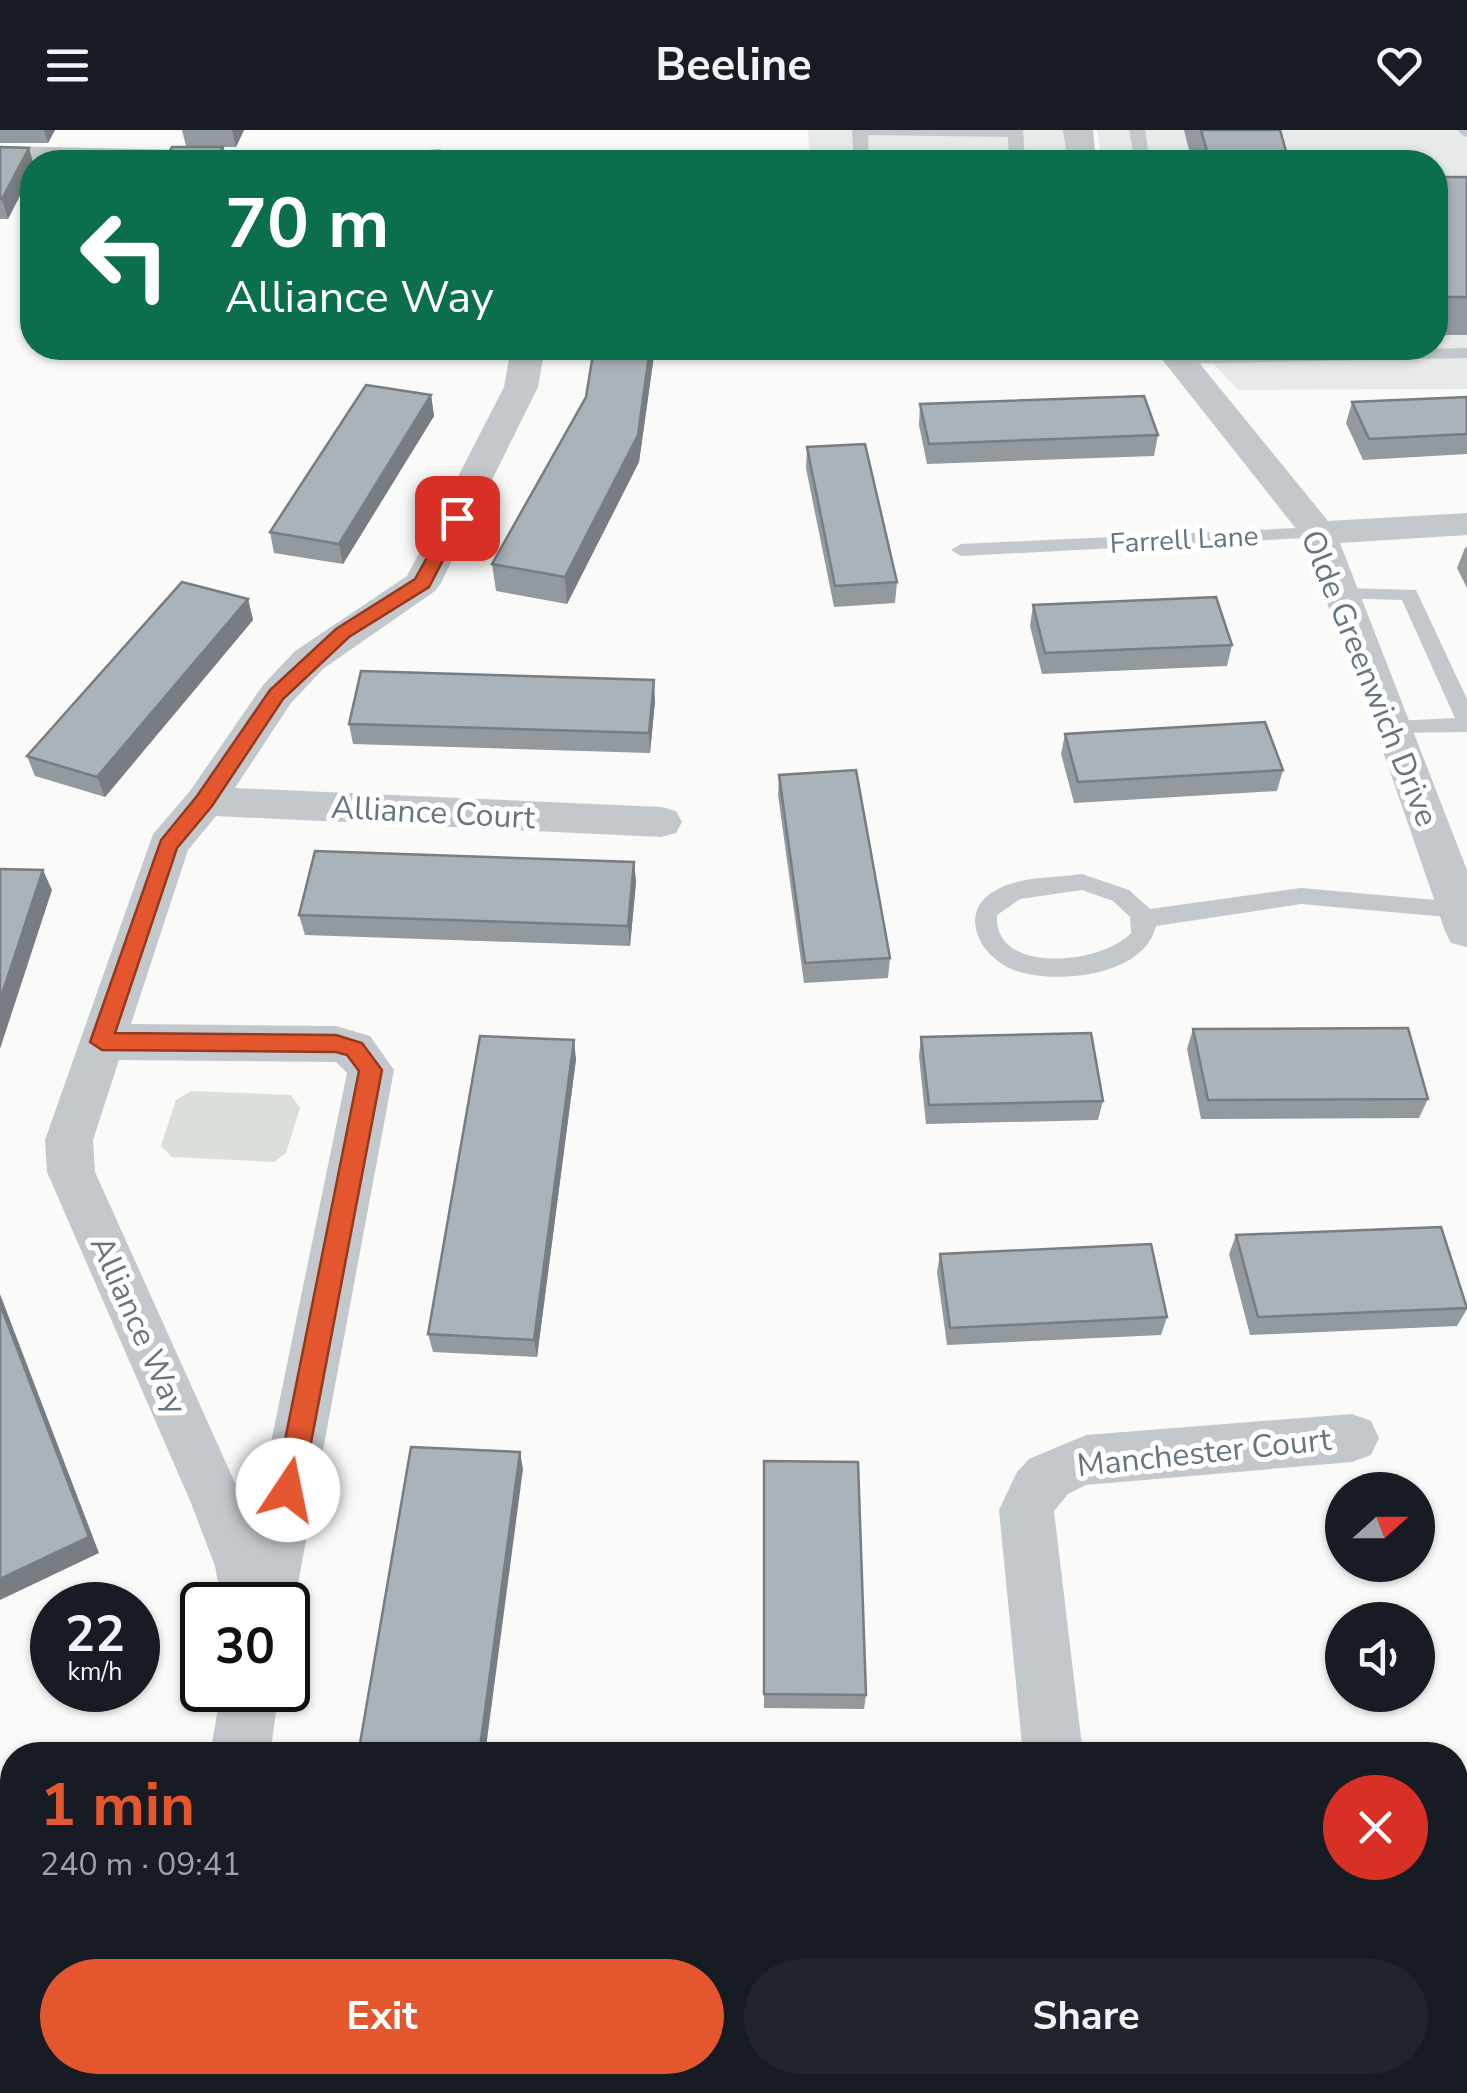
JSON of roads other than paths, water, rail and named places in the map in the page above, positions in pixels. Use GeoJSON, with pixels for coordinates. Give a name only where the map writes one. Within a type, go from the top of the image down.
{"type":"FeatureCollection","features":[{"type":"Feature","properties":{"kind":"street","name":"Alliance Way"},"geometry":{"type":"LineString","coordinates":[[246,1582],[218,1504],[71,1172],[70,1140],[168,845],[204,801],[277,694],[309,660],[342,633],[422,583],[521,387],[526,360]]}},
{"type":"Feature","properties":{"kind":"street","name":"Olde Greenwich Drive"},"geometry":{"type":"LineString","coordinates":[[1180,360],[1318,533],[1396,728],[1463,921]]}},
{"type":"Feature","properties":{"kind":"street","name":"Farrell Lane"},"geometry":{"type":"LineString","coordinates":[[1318,533],[1467,524]]}},
{"type":"Feature","properties":{"kind":"street","name":"Alliance Court"},"geometry":{"type":"LineString","coordinates":[[204,801],[661,822]]}},
{"type":"Feature","properties":{"kind":"street"},"geometry":{"type":"LineString","coordinates":[[102,1042],[336,1044],[354,1049],[371,1070],[271,1582]]}},
{"type":"Feature","properties":{"kind":"street","name":"Manchester Court"},"geometry":{"type":"LineString","coordinates":[[1052,1742],[1026,1510],[1037,1485],[1058,1467],[1086,1460],[1352,1438]]}},
{"type":"Feature","properties":{"kind":"street"},"geometry":{"type":"LineString","coordinates":[[242,1742],[247,1712]]}},
{"type":"Feature","properties":{"kind":"lane"},"geometry":{"type":"LineString","coordinates":[[864,130],[1014,131]]}},
{"type":"Feature","properties":{"kind":"lane","name":"Farrell Lane"},"geometry":{"type":"LineString","coordinates":[[961,550],[1318,533]]}},
{"type":"Feature","properties":{"kind":"lane"},"geometry":{"type":"LineString","coordinates":[[1342,594],[1409,594],[1467,724],[1396,728]]}},
{"type":"Feature","properties":{"kind":"lane"},"geometry":{"type":"LineString","coordinates":[[1082,882],[1121,892],[1143,918],[1142,934],[1134,947],[1119,956],[1045,967],[1005,956],[991,944],[984,929],[986,914],[994,902],[1010,892],[1082,882]]}},
{"type":"Feature","properties":{"kind":"lane"},"geometry":{"type":"LineString","coordinates":[[1143,918],[1301,896],[1463,921]]}}]}
